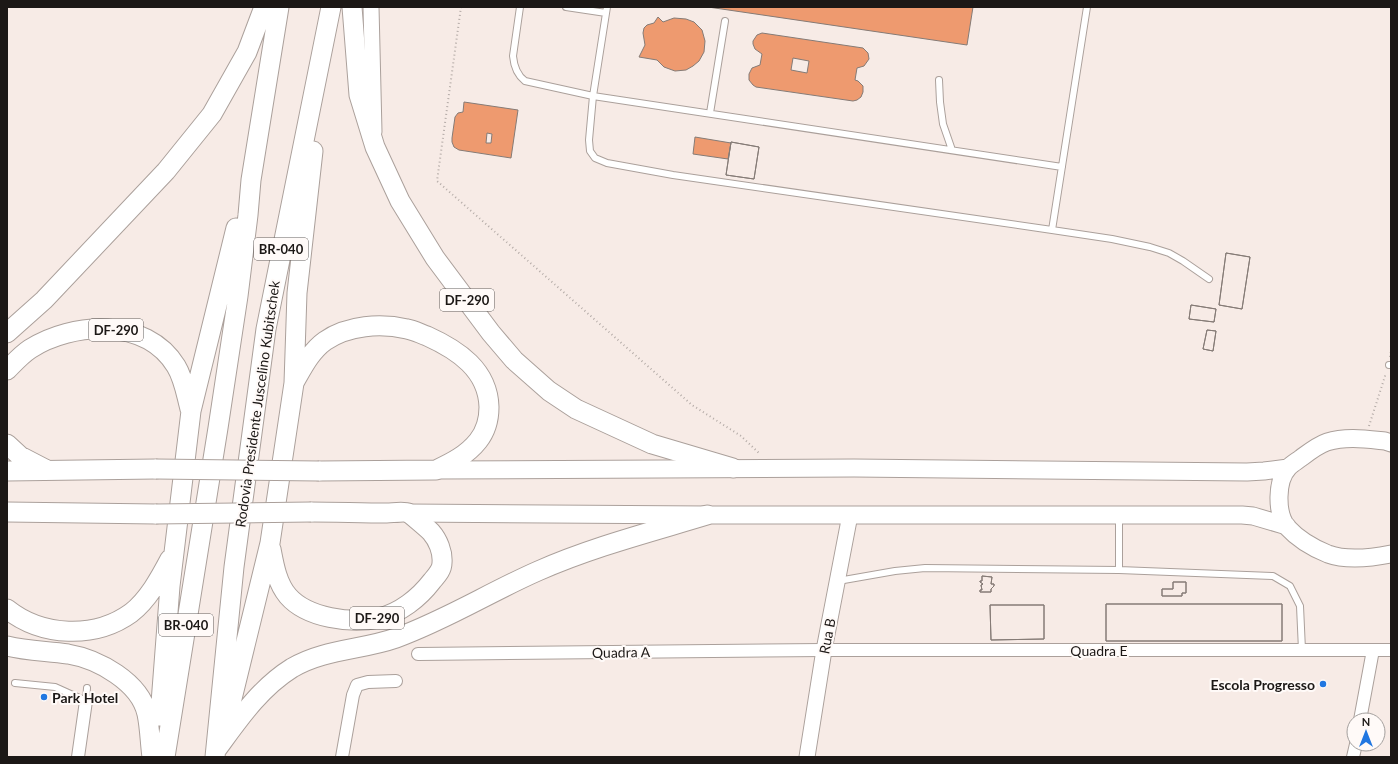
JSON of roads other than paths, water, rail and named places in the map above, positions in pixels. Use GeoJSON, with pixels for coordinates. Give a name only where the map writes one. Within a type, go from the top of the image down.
{"type":"FeatureCollection","features":[{"type":"Feature","properties":{"kind":"highway"},"geometry":{"type":"LineString","coordinates":[[7,333],[44,300],[166,171],[212,114],[247,52],[264,7]]}},
{"type":"Feature","properties":{"kind":"highway","name":"BR-040"},"geometry":{"type":"LineString","coordinates":[[165,757],[218,428],[248,215],[251,180],[279,7]]}},
{"type":"Feature","properties":{"kind":"highway","name":"Rodovia Presidente Juscelino Kubitschek"},"geometry":{"type":"LineString","coordinates":[[216,753],[234,567],[266,329],[331,7]]}},
{"type":"Feature","properties":{"kind":"highway","name":"DF-290"},"geometry":{"type":"LineString","coordinates":[[352,7],[359,95],[375,147],[400,201],[435,258],[491,333],[514,360],[549,391],[576,409],[652,444],[732,468]]}},
{"type":"Feature","properties":{"kind":"highway"},"geometry":{"type":"LineString","coordinates":[[216,753],[230,709],[270,543],[294,383],[297,292],[313,148],[309,116]]}},
{"type":"Feature","properties":{"kind":"highway"},"geometry":{"type":"LineString","coordinates":[[157,757],[170,586],[191,411],[240,212],[251,180]]}},
{"type":"Feature","properties":{"kind":"highway"},"geometry":{"type":"LineString","coordinates":[[294,383],[304,364],[314,350],[326,341],[353,329],[383,326],[410,329],[447,346],[472,365],[479,375],[488,396],[489,412],[486,427],[478,441],[468,452],[436,470]]}},
{"type":"Feature","properties":{"kind":"highway","name":"DF-290"},"geometry":{"type":"LineString","coordinates":[[7,370],[30,349],[68,332],[99,329],[125,332],[138,335],[148,340],[167,354],[182,377],[191,411]]}},
{"type":"Feature","properties":{"kind":"highway","name":"DF-290"},"geometry":{"type":"LineString","coordinates":[[7,444],[20,456],[50,472]]}},
{"type":"Feature","properties":{"kind":"highway","name":"DF-290"},"geometry":{"type":"LineString","coordinates":[[7,471],[50,472],[156,469],[319,471],[436,470]]}},
{"type":"Feature","properties":{"kind":"highway","name":"DF-290"},"geometry":{"type":"LineString","coordinates":[[7,512],[156,514],[311,512],[408,513],[429,529],[434,536],[440,547],[442,563],[440,571],[423,592],[399,610],[379,618],[348,620],[308,611],[288,597],[280,584],[274,566],[270,543]]}},
{"type":"Feature","properties":{"kind":"highway"},"geometry":{"type":"LineString","coordinates":[[7,522],[34,512]]}},
{"type":"Feature","properties":{"kind":"highway","name":"DF-290"},"geometry":{"type":"LineString","coordinates":[[216,753],[246,709],[279,677],[294,667],[328,653],[374,645],[397,637],[460,610],[539,570],[601,547],[707,515]]}},
{"type":"Feature","properties":{"kind":"highway"},"geometry":{"type":"LineString","coordinates":[[7,610],[35,625],[49,629],[80,631],[97,629],[131,613],[142,602],[161,575],[174,550]]}},
{"type":"Feature","properties":{"kind":"highway"},"geometry":{"type":"LineString","coordinates":[[7,646],[24,650],[69,654],[89,660],[110,669],[132,687],[141,699],[147,713],[152,757]]}},
{"type":"Feature","properties":{"kind":"main road","name":"DF-290"},"geometry":{"type":"LineString","coordinates":[[1391,443],[1365,439],[1346,439],[1327,442],[1311,450],[1288,468],[1282,481],[1278,496],[1280,510],[1287,526],[1307,544],[1329,554],[1354,558],[1373,558],[1391,554]]}},
{"type":"Feature","properties":{"kind":"main road","name":"DF-290"},"geometry":{"type":"LineString","coordinates":[[436,470],[774,468],[1253,472],[1288,468]]}},
{"type":"Feature","properties":{"kind":"main road","name":"DF-290"},"geometry":{"type":"LineString","coordinates":[[408,513],[707,515],[1242,515],[1253,516],[1287,526]]}},
{"type":"Feature","properties":{"kind":"street"},"geometry":{"type":"LineString","coordinates":[[371,7],[375,147]]}},
{"type":"Feature","properties":{"kind":"street","name":"Rua B"},"geometry":{"type":"LineString","coordinates":[[806,757],[824,650],[850,515]]}},
{"type":"Feature","properties":{"kind":"street","name":"Quadra E"},"geometry":{"type":"LineString","coordinates":[[824,650],[1391,650]]}},
{"type":"Feature","properties":{"kind":"street","name":"Quadra A"},"geometry":{"type":"LineString","coordinates":[[418,654],[824,650]]}},
{"type":"Feature","properties":{"kind":"street"},"geometry":{"type":"LineString","coordinates":[[1361,712],[1373,650]]}},
{"type":"Feature","properties":{"kind":"street"},"geometry":{"type":"LineString","coordinates":[[342,757],[357,685],[368,682],[396,681]]}},
{"type":"Feature","properties":{"kind":"street"},"geometry":{"type":"LineString","coordinates":[[78,757],[86,701]]}},
{"type":"Feature","properties":{"kind":"lane"},"geometry":{"type":"LineString","coordinates":[[520,7],[513,56],[514,64],[519,76],[525,81],[594,96],[1062,168]]}},
{"type":"Feature","properties":{"kind":"lane"},"geometry":{"type":"LineString","coordinates":[[566,7],[607,10],[589,140],[590,151],[595,158],[607,163],[673,175],[1052,230],[1150,247],[1169,253],[1209,279]]}},
{"type":"Feature","properties":{"kind":"lane"},"geometry":{"type":"LineString","coordinates":[[1052,230],[1087,7]]}},
{"type":"Feature","properties":{"kind":"lane"},"geometry":{"type":"LineString","coordinates":[[710,113],[725,21]]}},
{"type":"Feature","properties":{"kind":"lane"},"geometry":{"type":"LineString","coordinates":[[939,80],[943,124],[952,150]]}},
{"type":"Feature","properties":{"kind":"lane"},"geometry":{"type":"LineString","coordinates":[[1119,514],[1119,570]]}},
{"type":"Feature","properties":{"kind":"lane"},"geometry":{"type":"LineString","coordinates":[[837,581],[895,571],[925,568],[1119,570],[1273,576],[1290,586],[1300,606],[1302,650]]}},
{"type":"Feature","properties":{"kind":"lane"},"geometry":{"type":"LineString","coordinates":[[15,683],[55,687],[86,701],[87,688]]}},
{"type":"Feature","properties":{"kind":"place","name":"Escola Progresso"},"geometry":{"type":"Point","coordinates":[1323,684]}},
{"type":"Feature","properties":{"kind":"place","name":"Park Hotel"},"geometry":{"type":"Point","coordinates":[44,697]}}]}
